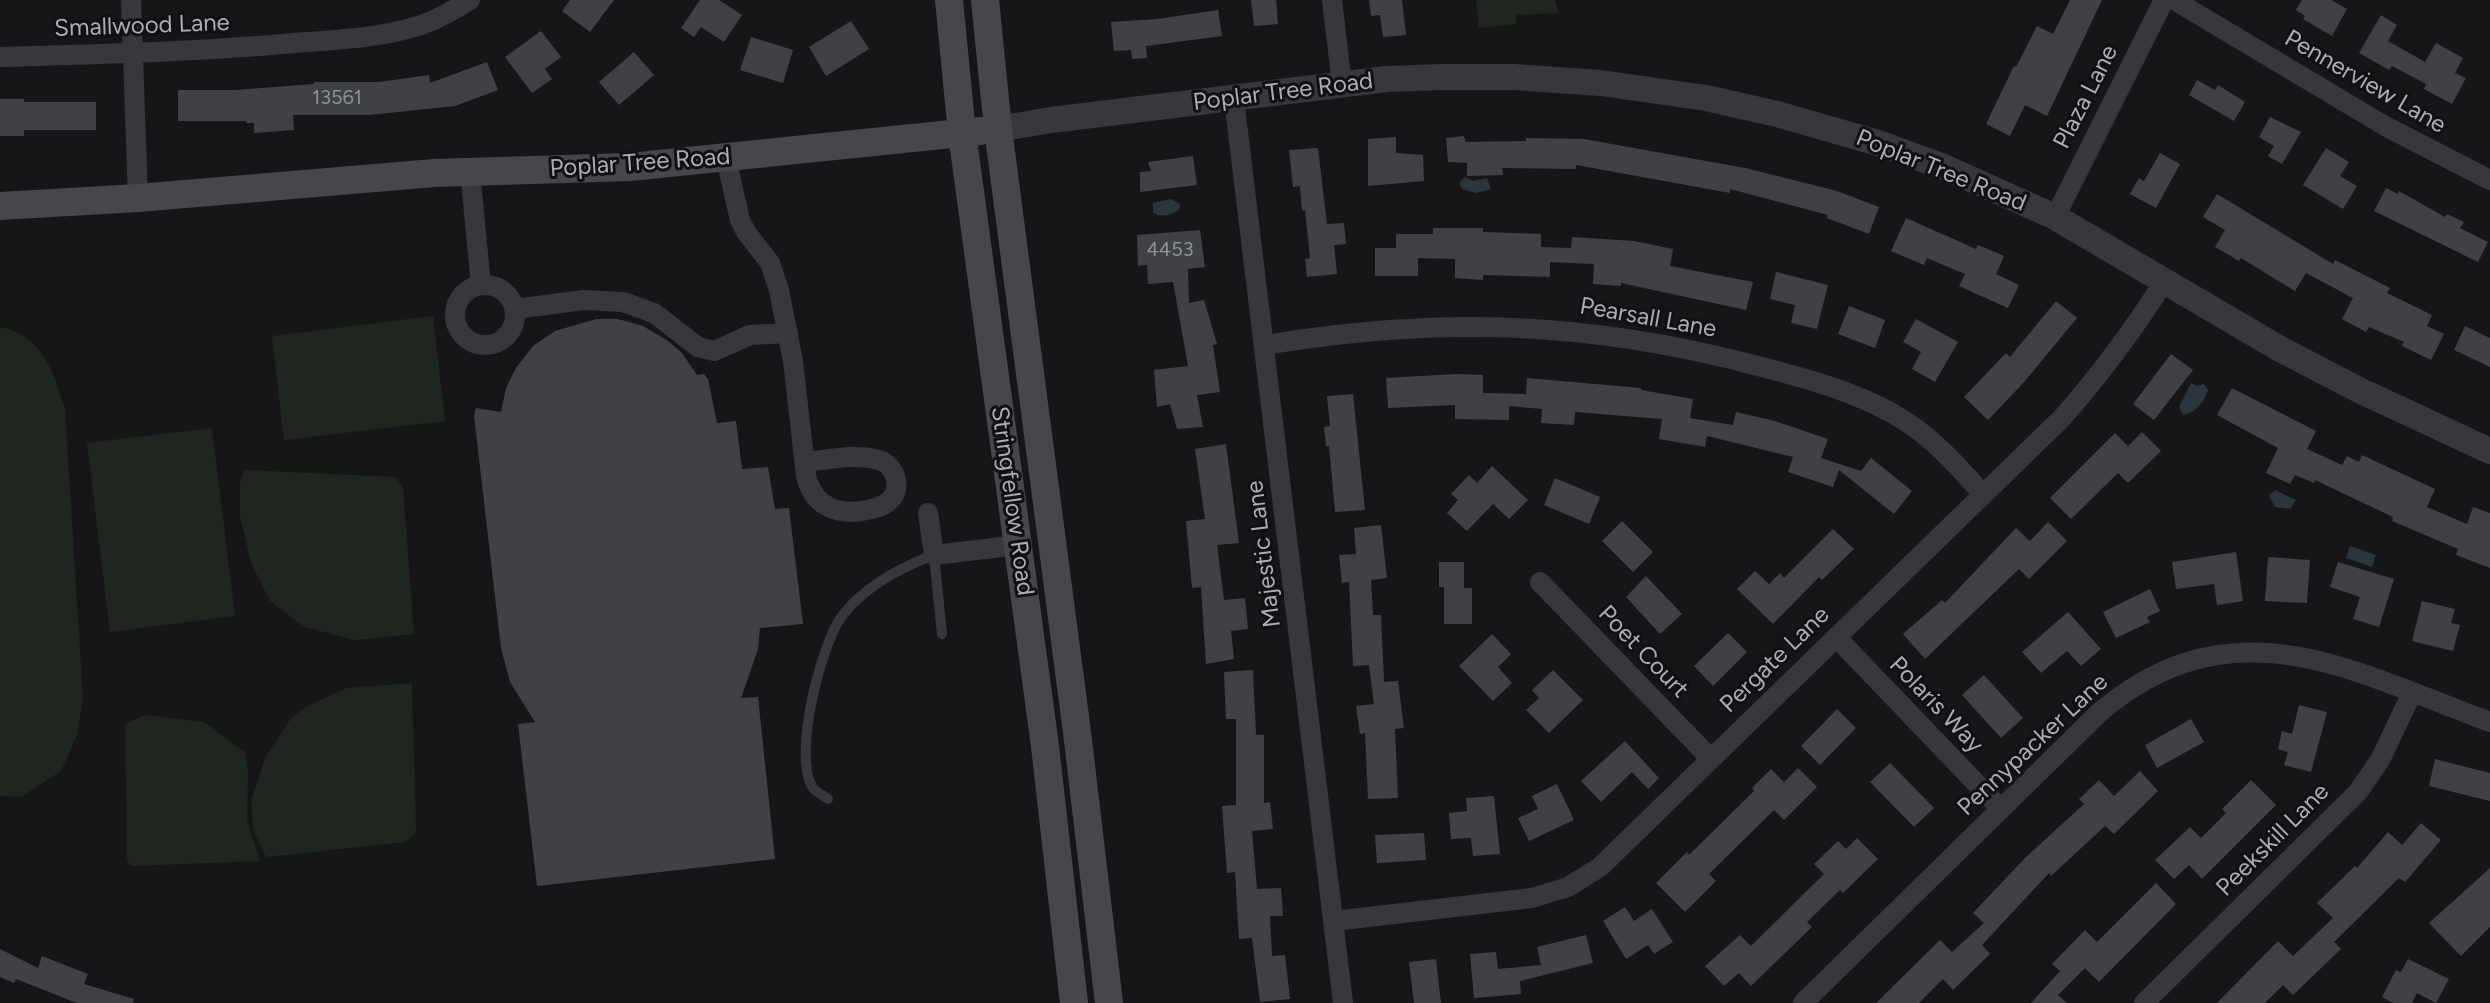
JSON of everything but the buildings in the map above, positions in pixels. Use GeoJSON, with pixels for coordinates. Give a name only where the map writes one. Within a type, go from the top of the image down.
{"type":"FeatureCollection","features":[{"type":"Feature","properties":{"kind":"main road","name":"Stringfellow Road"},"geometry":{"type":"LineString","coordinates":[[949,0],[962,133],[1035,543],[1109,1003]]}},
{"type":"Feature","properties":{"kind":"main road","name":"Stringfellow Road"},"geometry":{"type":"LineString","coordinates":[[985,0],[1035,543],[1045,746],[1074,1003]]}},
{"type":"Feature","properties":{"kind":"main road","name":"Poplar Tree Road"},"geometry":{"type":"LineString","coordinates":[[0,206],[470,171],[630,167],[998,129]]}},
{"type":"Feature","properties":{"kind":"street"},"geometry":{"type":"LineString","coordinates":[[131,0],[138,198]]}},
{"type":"Feature","properties":{"kind":"street","name":"Smallwood Lane"},"geometry":{"type":"LineString","coordinates":[[0,57],[261,46],[398,31],[447,14],[470,0]]}},
{"type":"Feature","properties":{"kind":"street"},"geometry":{"type":"LineString","coordinates":[[1332,0],[1342,85]]}},
{"type":"Feature","properties":{"kind":"street","name":"Plaza Lane"},"geometry":{"type":"LineString","coordinates":[[2055,217],[2164,0]]}},
{"type":"Feature","properties":{"kind":"street","name":"Pennerview Lane"},"geometry":{"type":"LineString","coordinates":[[2174,0],[2385,126],[2490,180]]}},
{"type":"Feature","properties":{"kind":"street","name":"Poplar Tree Road"},"geometry":{"type":"LineString","coordinates":[[998,129],[1387,79],[1513,77],[1601,83],[1706,98],[1777,114],[1878,143],[1944,167],[2055,217],[2347,384],[2490,451]]}},
{"type":"Feature","properties":{"kind":"street","name":"Majestic Lane"},"geometry":{"type":"LineString","coordinates":[[1234,99],[1343,1003]]}},
{"type":"Feature","properties":{"kind":"street"},"geometry":{"type":"LineString","coordinates":[[726,158],[740,220],[770,263],[779,290],[788,333],[805,462]]}},
{"type":"Feature","properties":{"kind":"street"},"geometry":{"type":"LineString","coordinates":[[470,171],[481,285]]}},
{"type":"Feature","properties":{"kind":"street","name":"Pergate Lane"},"geometry":{"type":"LineString","coordinates":[[1334,921],[1532,898],[1568,887],[1600,867],[2062,418],[2132,331],[2164,282]]}},
{"type":"Feature","properties":{"kind":"street"},"geometry":{"type":"LineString","coordinates":[[481,285],[499,288],[506,293],[515,309],[512,328],[499,342],[480,345],[470,342],[457,328],[455,309],[464,293],[481,285]]}},
{"type":"Feature","properties":{"kind":"street"},"geometry":{"type":"LineString","coordinates":[[515,309],[584,300],[623,302],[654,313],[698,347],[714,351],[750,335],[788,333]]}},
{"type":"Feature","properties":{"kind":"street","name":"Pearsall Lane"},"geometry":{"type":"LineString","coordinates":[[1265,345],[1388,329],[1481,325],[1577,331],[1685,349],[1797,376],[1880,407],[1930,439],[1982,493]]}},
{"type":"Feature","properties":{"kind":"street"},"geometry":{"type":"LineString","coordinates":[[928,513],[934,555],[1035,543]]}},
{"type":"Feature","properties":{"kind":"street","name":"Poet Court"},"geometry":{"type":"LineString","coordinates":[[1540,582],[1710,758]]}},
{"type":"Feature","properties":{"kind":"street","name":"Polaris Way"},"geometry":{"type":"LineString","coordinates":[[1836,637],[2000,808]]}},
{"type":"Feature","properties":{"kind":"street","name":"Pennypacker Lane"},"geometry":{"type":"LineString","coordinates":[[1803,1003],[2113,701],[2162,671],[2204,657],[2235,653],[2289,653],[2328,662],[2490,722]]}},
{"type":"Feature","properties":{"kind":"street","name":"Peekskill Lane"},"geometry":{"type":"LineString","coordinates":[[2144,1003],[2358,792],[2380,760],[2412,693]]}},
{"type":"Feature","properties":{"kind":"lane"},"geometry":{"type":"LineString","coordinates":[[828,799],[813,788],[804,753],[813,697],[831,633],[843,614],[879,580],[934,555],[942,634]]}},
{"type":"Feature","properties":{"kind":"shaded area"},"geometry":{"type":"Polygon","coordinates":[[[1476,0],[1555,0],[1559,13],[1516,15],[1516,24],[1479,28],[1476,0]]]}},
{"type":"Feature","properties":{"kind":"shaded area"},"geometry":{"type":"Polygon","coordinates":[[[1465,177],[1473,181],[1487,178],[1491,189],[1476,193],[1462,189],[1459,183],[1465,177]]]}},
{"type":"Feature","properties":{"kind":"shaded area"},"geometry":{"type":"Polygon","coordinates":[[[1171,199],[1180,204],[1180,208],[1171,214],[1153,213],[1153,203],[1171,199]]]}},
{"type":"Feature","properties":{"kind":"shaded area"},"geometry":{"type":"Polygon","coordinates":[[[433,316],[445,421],[284,440],[272,336],[433,316]]]}},
{"type":"Feature","properties":{"kind":"shaded area"},"geometry":{"type":"Polygon","coordinates":[[[0,327],[27,338],[44,357],[65,409],[83,699],[77,735],[61,771],[21,797],[0,796],[0,327]]]}},
{"type":"Feature","properties":{"kind":"shaded area"},"geometry":{"type":"Polygon","coordinates":[[[2191,383],[2197,386],[2204,384],[2208,390],[2199,406],[2183,415],[2179,407],[2191,383]]]}},
{"type":"Feature","properties":{"kind":"shaded area"},"geometry":{"type":"Polygon","coordinates":[[[212,428],[235,616],[110,632],[87,443],[212,428]]]}},
{"type":"Feature","properties":{"kind":"shaded area"},"geometry":{"type":"Polygon","coordinates":[[[244,470],[396,477],[403,488],[414,634],[354,640],[305,627],[270,601],[251,563],[240,516],[240,483],[244,470]]]}},
{"type":"Feature","properties":{"kind":"shaded area"},"geometry":{"type":"Polygon","coordinates":[[[2275,490],[2296,500],[2290,509],[2275,507],[2269,496],[2275,490]]]}},
{"type":"Feature","properties":{"kind":"shaded area"},"geometry":{"type":"Polygon","coordinates":[[[2350,546],[2376,555],[2372,567],[2346,558],[2350,546]]]}},
{"type":"Feature","properties":{"kind":"shaded area"},"geometry":{"type":"Polygon","coordinates":[[[412,683],[416,832],[406,842],[266,857],[253,830],[251,801],[265,758],[291,718],[307,706],[347,688],[412,683]]]}},
{"type":"Feature","properties":{"kind":"shaded area"},"geometry":{"type":"Polygon","coordinates":[[[145,715],[204,722],[245,752],[248,771],[247,820],[260,861],[131,866],[127,860],[125,724],[145,715]]]}}]}
